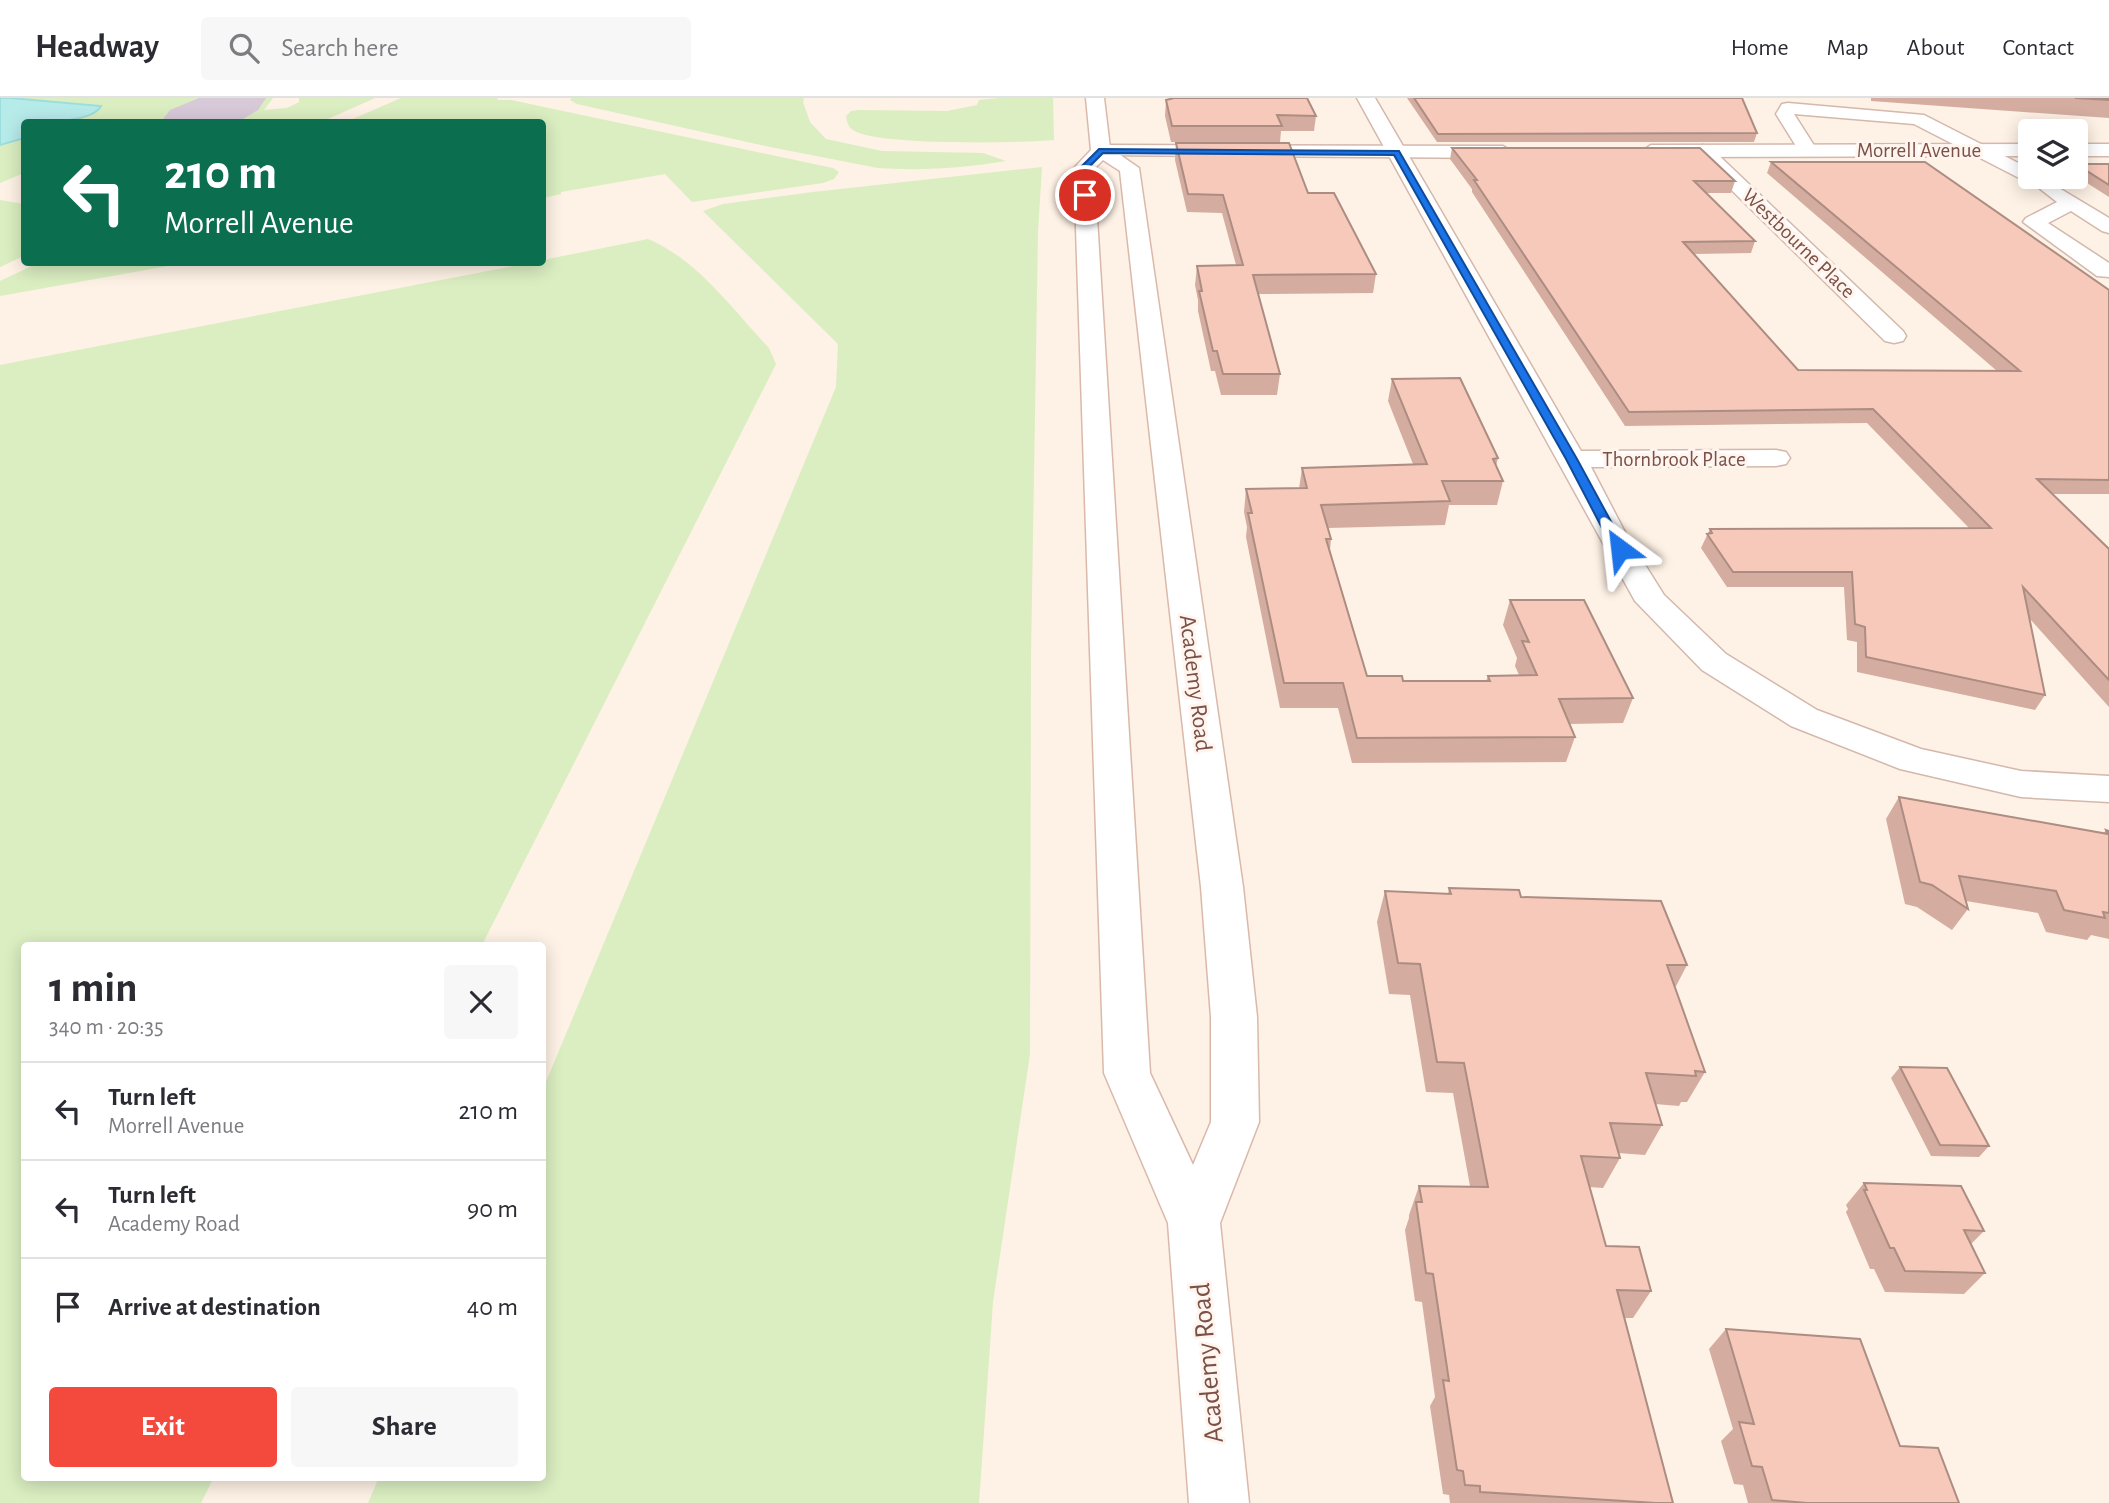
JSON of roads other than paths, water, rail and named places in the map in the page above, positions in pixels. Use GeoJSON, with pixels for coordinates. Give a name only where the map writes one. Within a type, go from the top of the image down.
{"type":"FeatureCollection","features":[{"type":"Feature","properties":{"kind":"street"},"geometry":{"type":"LineString","coordinates":[[1096,98],[1101,151],[1522,152]]}},
{"type":"Feature","properties":{"kind":"street"},"geometry":{"type":"LineString","coordinates":[[1366,98],[1651,601],[1714,662],[1804,718],[1913,760],[2021,784],[2109,789]]}},
{"type":"Feature","properties":{"kind":"street","name":"Morrell Avenue"},"geometry":{"type":"LineString","coordinates":[[1808,150],[1785,114],[1788,108],[1917,119],[1979,150]]}},
{"type":"Feature","properties":{"kind":"street"},"geometry":{"type":"LineString","coordinates":[[2088,150],[2109,149]]}},
{"type":"Feature","properties":{"kind":"street","name":"Westbourne Place"},"geometry":{"type":"LineString","coordinates":[[1703,150],[1894,336]]}},
{"type":"Feature","properties":{"kind":"street"},"geometry":{"type":"LineString","coordinates":[[1979,150],[2018,170]]}},
{"type":"Feature","properties":{"kind":"street","name":"Morrell Avenue"},"geometry":{"type":"LineString","coordinates":[[1633,151],[2018,150]]}},
{"type":"Feature","properties":{"kind":"street","name":"Academy Road"},"geometry":{"type":"LineString","coordinates":[[1194,1223],[1235,1122],[1234,1017],[1222,887],[1129,168],[1101,151],[1084,168],[1127,1073],[1194,1223],[1219,1503]]}},
{"type":"Feature","properties":{"kind":"street"},"geometry":{"type":"LineString","coordinates":[[2051,189],[2109,227]]}},
{"type":"Feature","properties":{"kind":"street"},"geometry":{"type":"LineString","coordinates":[[2072,203],[2033,222],[2105,271],[2109,270]]}},
{"type":"Feature","properties":{"kind":"street","name":"Thornbrook Place"},"geometry":{"type":"LineString","coordinates":[[1572,459],[1776,458]]}},
{"type":"Feature","properties":{"kind":"water"},"geometry":{"type":"Polygon","coordinates":[[[0,98],[101,106],[96,112],[78,119],[21,119],[21,139],[0,145],[0,98]]]}}]}
